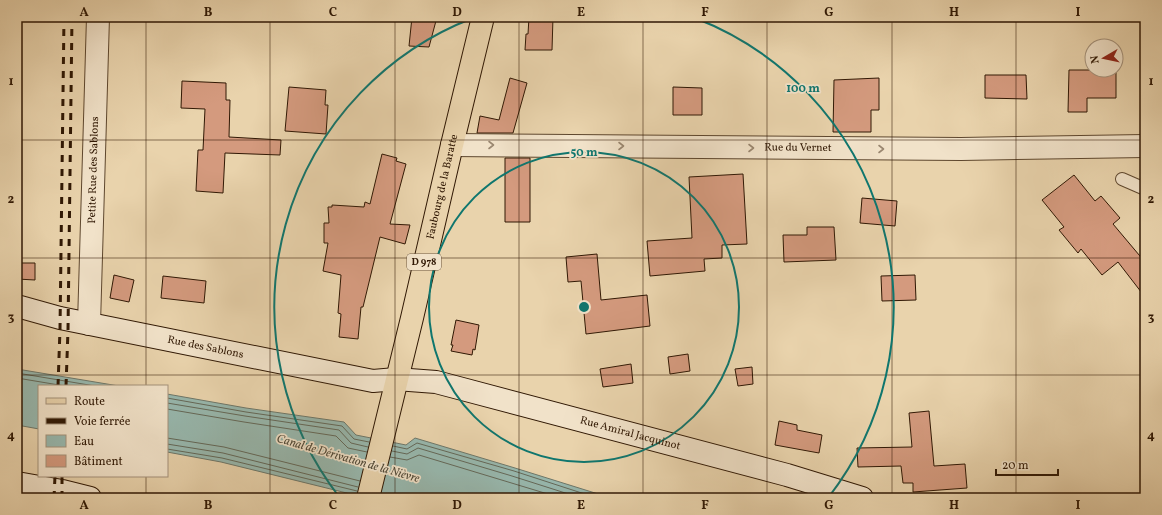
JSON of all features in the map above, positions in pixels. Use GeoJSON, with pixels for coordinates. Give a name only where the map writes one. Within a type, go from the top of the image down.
{"type":"FeatureCollection","features":[{"type":"Feature","properties":{"kind":"main road","name":"Faubourg de la Baratte"},"geometry":{"type":"LineString","coordinates":[[396,379],[412,318],[483,17]]}},
{"type":"Feature","properties":{"kind":"main road","name":"D 978"},"geometry":{"type":"LineString","coordinates":[[368,498],[396,379]]}},
{"type":"Feature","properties":{"kind":"street","name":"Petite Rue des Sablons"},"geometry":{"type":"LineString","coordinates":[[89,324],[98,17]]}},
{"type":"Feature","properties":{"kind":"street","name":"Rue du Vernet"},"geometry":{"type":"LineString","coordinates":[[452,145],[961,149],[1145,146]]}},
{"type":"Feature","properties":{"kind":"street","name":"Rue des Sablons"},"geometry":{"type":"LineString","coordinates":[[17,306],[60,318],[373,381],[396,379]]}},
{"type":"Feature","properties":{"kind":"street","name":"Rue Amiral Jacquinot"},"geometry":{"type":"LineString","coordinates":[[396,379],[436,382],[787,475],[862,498]]}},
{"type":"Feature","properties":{"kind":"street"},"geometry":{"type":"LineString","coordinates":[[17,483],[62,491],[90,498]]}},
{"type":"Feature","properties":{"kind":"lane"},"geometry":{"type":"LineString","coordinates":[[1122,179],[1145,189]]}},
{"type":"Feature","properties":{"kind":"water"},"geometry":{"type":"Polygon","coordinates":[[[17,369],[113,385],[38,385],[38,429],[17,425],[17,369]]]}},
{"type":"Feature","properties":{"kind":"water","name":"Canal de Dérivation de la Nièvre"},"geometry":{"type":"Polygon","coordinates":[[[168,394],[246,408],[344,422],[356,435],[406,445],[415,438],[611,498],[367,498],[221,462],[168,452],[168,394]]]}},
{"type":"Feature","properties":{"kind":"building"},"geometry":{"type":"Polygon","coordinates":[[[412,17],[437,17],[429,47],[409,46],[412,17]]]}},
{"type":"Feature","properties":{"kind":"building"},"geometry":{"type":"Polygon","coordinates":[[[529,17],[553,17],[552,50],[525,50],[529,17]]]}},
{"type":"Feature","properties":{"kind":"building"},"geometry":{"type":"Polygon","coordinates":[[[1069,70],[1084,70],[1084,78],[1116,78],[1116,98],[1087,98],[1087,112],[1068,112],[1069,70]]]}},
{"type":"Feature","properties":{"kind":"building"},"geometry":{"type":"Polygon","coordinates":[[[985,75],[1026,75],[1027,99],[985,98],[985,75]]]}},
{"type":"Feature","properties":{"kind":"building"},"geometry":{"type":"Polygon","coordinates":[[[510,78],[527,83],[513,133],[477,133],[480,116],[499,120],[510,78]]]}},
{"type":"Feature","properties":{"kind":"building"},"geometry":{"type":"Polygon","coordinates":[[[879,78],[879,110],[871,110],[871,132],[833,132],[834,80],[879,78]]]}},
{"type":"Feature","properties":{"kind":"building"},"geometry":{"type":"Polygon","coordinates":[[[182,81],[226,83],[226,100],[230,100],[229,137],[281,140],[280,155],[225,153],[223,193],[196,191],[198,150],[203,150],[205,109],[181,108],[182,81]]]}},
{"type":"Feature","properties":{"kind":"building"},"geometry":{"type":"Polygon","coordinates":[[[289,87],[326,90],[325,105],[328,105],[326,134],[285,131],[289,87]]]}},
{"type":"Feature","properties":{"kind":"building"},"geometry":{"type":"Polygon","coordinates":[[[673,87],[702,88],[702,115],[673,115],[673,87]]]}},
{"type":"Feature","properties":{"kind":"building"},"geometry":{"type":"Polygon","coordinates":[[[382,154],[397,158],[396,161],[406,164],[390,224],[410,225],[405,244],[380,237],[363,307],[361,307],[358,339],[339,337],[341,314],[338,313],[341,275],[323,271],[328,243],[324,243],[324,223],[329,223],[328,207],[332,207],[332,205],[364,207],[365,202],[370,204],[382,154]]]}},
{"type":"Feature","properties":{"kind":"building"},"geometry":{"type":"Polygon","coordinates":[[[505,158],[530,158],[530,222],[505,222],[505,158]]]}},
{"type":"Feature","properties":{"kind":"building"},"geometry":{"type":"Polygon","coordinates":[[[743,174],[747,244],[722,245],[722,258],[704,259],[705,271],[650,276],[647,241],[692,238],[689,177],[743,174]]]}},
{"type":"Feature","properties":{"kind":"building"},"geometry":{"type":"Polygon","coordinates":[[[1074,175],[1095,201],[1101,196],[1120,218],[1113,224],[1145,262],[1145,297],[1118,262],[1102,275],[1081,249],[1078,253],[1059,230],[1064,227],[1042,200],[1074,175]]]}},
{"type":"Feature","properties":{"kind":"building"},"geometry":{"type":"Polygon","coordinates":[[[862,198],[897,201],[895,226],[860,223],[862,198]]]}},
{"type":"Feature","properties":{"kind":"building"},"geometry":{"type":"Polygon","coordinates":[[[807,227],[834,227],[836,260],[784,262],[783,235],[807,235],[807,227]]]}},
{"type":"Feature","properties":{"kind":"building"},"geometry":{"type":"Polygon","coordinates":[[[597,254],[601,300],[647,295],[650,326],[586,334],[581,281],[568,282],[566,257],[597,254]]]}},
{"type":"Feature","properties":{"kind":"building"},"geometry":{"type":"Polygon","coordinates":[[[17,263],[35,263],[35,280],[17,279],[17,263]]]}},
{"type":"Feature","properties":{"kind":"building"},"geometry":{"type":"Polygon","coordinates":[[[114,275],[134,280],[129,302],[110,298],[114,275]]]}},
{"type":"Feature","properties":{"kind":"building"},"geometry":{"type":"Polygon","coordinates":[[[915,275],[916,300],[882,301],[881,276],[915,275]]]}},
{"type":"Feature","properties":{"kind":"building"},"geometry":{"type":"Polygon","coordinates":[[[163,276],[206,281],[204,303],[161,298],[163,276]]]}},
{"type":"Feature","properties":{"kind":"building"},"geometry":{"type":"Polygon","coordinates":[[[456,320],[479,325],[475,350],[473,349],[472,355],[451,351],[456,320]]]}},
{"type":"Feature","properties":{"kind":"building"},"geometry":{"type":"Polygon","coordinates":[[[688,354],[690,371],[670,374],[668,357],[688,354]]]}},
{"type":"Feature","properties":{"kind":"building"},"geometry":{"type":"Polygon","coordinates":[[[631,364],[633,383],[603,387],[600,369],[631,364]]]}},
{"type":"Feature","properties":{"kind":"building"},"geometry":{"type":"Polygon","coordinates":[[[752,367],[753,384],[738,386],[735,369],[752,367]]]}},
{"type":"Feature","properties":{"kind":"building"},"geometry":{"type":"Polygon","coordinates":[[[929,411],[934,466],[965,464],[967,488],[913,492],[913,483],[903,483],[901,466],[858,467],[857,448],[912,447],[909,413],[929,411]]]}},
{"type":"Feature","properties":{"kind":"building"},"geometry":{"type":"Polygon","coordinates":[[[779,421],[797,425],[797,430],[822,435],[819,453],[775,445],[779,421]]]}},
{"type":"Feature","properties":{"kind":"railway"},"geometry":{"type":"LineString","coordinates":[[58,385],[64,17]]}},
{"type":"Feature","properties":{"kind":"railway"},"geometry":{"type":"LineString","coordinates":[[66,385],[72,17]]}},
{"type":"Feature","properties":{"kind":"railway"},"geometry":{"type":"LineString","coordinates":[[54,498],[55,477]]}},
{"type":"Feature","properties":{"kind":"railway"},"geometry":{"type":"LineString","coordinates":[[62,477],[62,498]]}}]}
